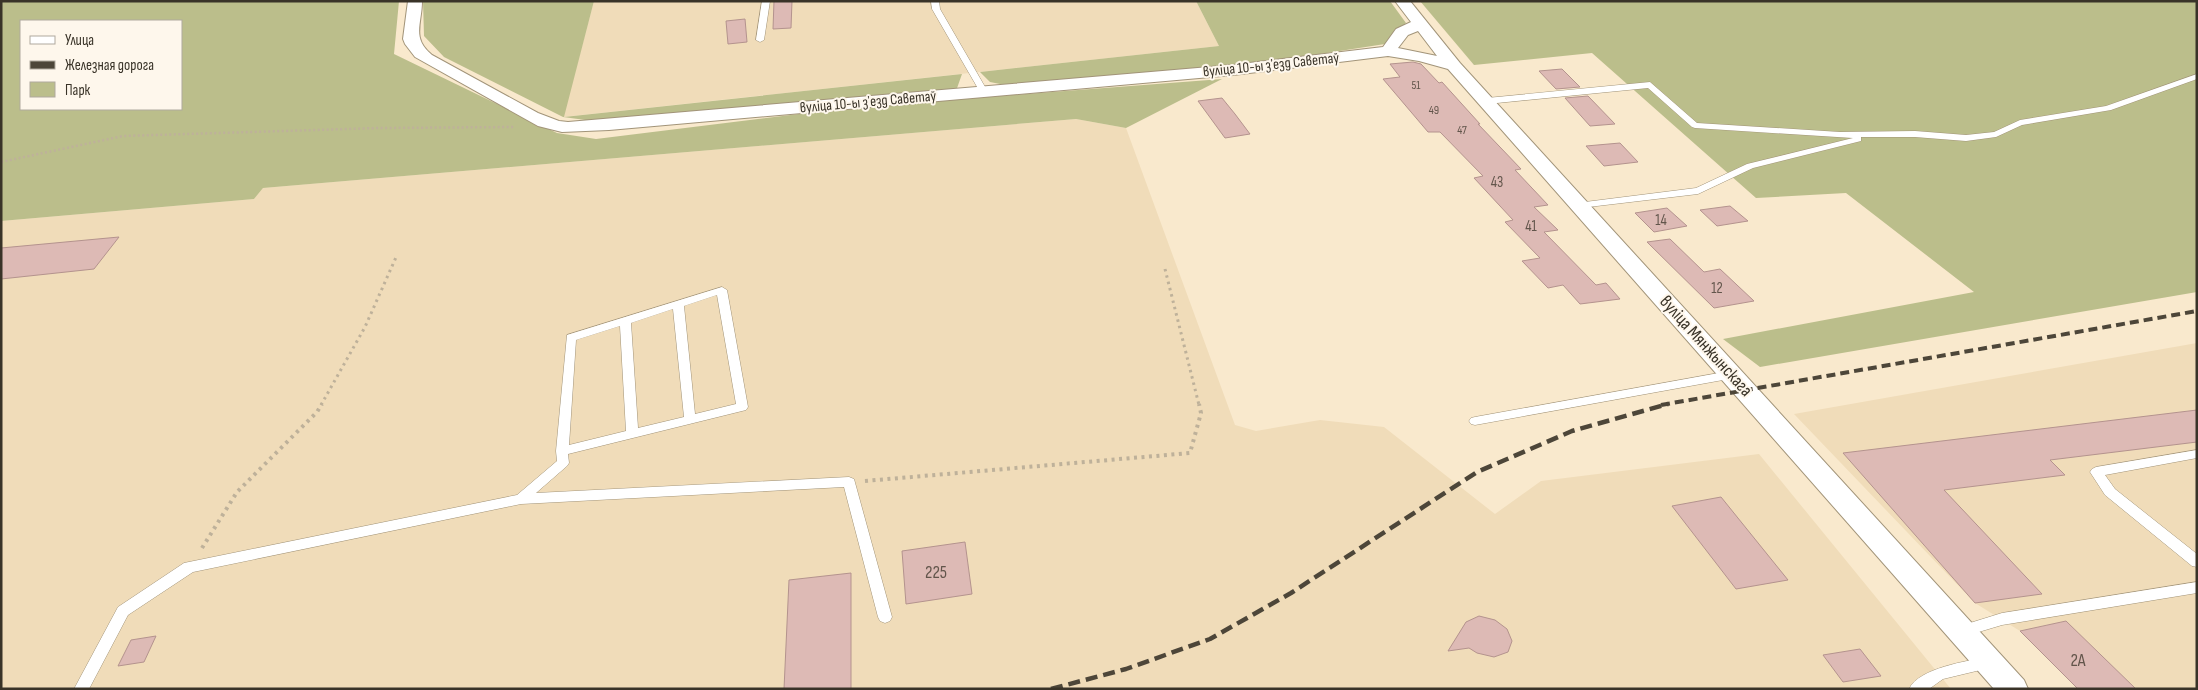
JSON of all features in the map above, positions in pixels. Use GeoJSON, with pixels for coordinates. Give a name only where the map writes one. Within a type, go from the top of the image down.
{"type":"FeatureCollection","features":[{"type":"Feature","properties":{"kind":"street","name":"вуліца 10-ы зʼезд Саветаў"},"geometry":{"type":"LineString","coordinates":[[415,1],[416,10],[411,39],[415,49],[434,63],[466,78],[538,119],[558,126],[618,124],[1233,70],[1388,51],[1421,56],[1454,66]]}},
{"type":"Feature","properties":{"kind":"street","name":"вуліца Мянжынскага"},"geometry":{"type":"LineString","coordinates":[[1402,1],[1418,24],[1454,66],[2013,689]]}},
{"type":"Feature","properties":{"kind":"street"},"geometry":{"type":"LineString","coordinates":[[1388,51],[1402,32],[1418,24]]}},
{"type":"Feature","properties":{"kind":"lane"},"geometry":{"type":"LineString","coordinates":[[760,40],[766,1]]}},
{"type":"Feature","properties":{"kind":"lane"},"geometry":{"type":"LineString","coordinates":[[935,1],[936,9],[984,92]]}},
{"type":"Feature","properties":{"kind":"lane"},"geometry":{"type":"LineString","coordinates":[[1487,101],[1650,85],[1695,125],[1840,135],[1915,134],[1966,138],[1996,134],[2020,123],[2108,108],[2197,76]]}},
{"type":"Feature","properties":{"kind":"lane"},"geometry":{"type":"LineString","coordinates":[[1580,205],[1698,191],[1750,166],[1811,149],[1858,139],[1915,134]]}},
{"type":"Feature","properties":{"kind":"lane"},"geometry":{"type":"LineString","coordinates":[[521,499],[563,463],[562,451],[571,338],[722,290],[742,407],[562,451]]}},
{"type":"Feature","properties":{"kind":"lane"},"geometry":{"type":"LineString","coordinates":[[678,304],[690,420]]}},
{"type":"Feature","properties":{"kind":"lane"},"geometry":{"type":"LineString","coordinates":[[625,321],[632,434]]}},
{"type":"Feature","properties":{"kind":"lane"},"geometry":{"type":"LineString","coordinates":[[1475,421],[1730,375]]}},
{"type":"Feature","properties":{"kind":"lane"},"geometry":{"type":"LineString","coordinates":[[2197,454],[2096,472],[2110,492],[2197,562]]}},
{"type":"Feature","properties":{"kind":"lane"},"geometry":{"type":"LineString","coordinates":[[80,689],[124,611],[189,568],[521,499],[849,482],[885,617]]}},
{"type":"Feature","properties":{"kind":"lane"},"geometry":{"type":"LineString","coordinates":[[1962,631],[2002,620],[2197,587]]}},
{"type":"Feature","properties":{"kind":"lane"},"geometry":{"type":"LineString","coordinates":[[1916,689],[1939,674],[1990,662]]}},
{"type":"Feature","properties":{"kind":"path"},"geometry":{"type":"LineString","coordinates":[[1,162],[123,136],[379,128],[518,127]]}},
{"type":"Feature","properties":{"kind":"path"},"geometry":{"type":"LineString","coordinates":[[189,568],[237,492],[317,412],[366,327],[397,255]]}},
{"type":"Feature","properties":{"kind":"path"},"geometry":{"type":"LineString","coordinates":[[849,482],[1190,453],[1201,413],[1165,269]]}},
{"type":"Feature","properties":{"kind":"shaded area"},"geometry":{"type":"Polygon","coordinates":[[[594,1],[1196,1],[1219,46],[563,117],[594,1]]]}},
{"type":"Feature","properties":{"kind":"shaded area"},"geometry":{"type":"Polygon","coordinates":[[[1076,119],[1126,128],[1235,425],[1256,431],[1320,420],[1384,427],[1495,514],[1541,481],[1759,454],[1951,689],[1,689],[1,221],[254,199],[263,188],[1076,119]]]}},
{"type":"Feature","properties":{"kind":"shaded area"},"geometry":{"type":"Polygon","coordinates":[[[2197,343],[2197,689],[2078,689],[2020,631],[1975,603],[1794,414],[2197,343]]]}},
{"type":"Feature","properties":{"kind":"green space"},"geometry":{"type":"Polygon","coordinates":[[[1,1],[399,1],[394,54],[557,133],[596,139],[856,107],[1222,79],[1126,128],[1076,119],[263,188],[254,199],[1,221],[1,1]]]}},
{"type":"Feature","properties":{"kind":"green space"},"geometry":{"type":"Polygon","coordinates":[[[423,1],[594,1],[564,117],[962,74],[956,91],[593,121],[563,117],[444,57],[424,36],[423,1]]]}},
{"type":"Feature","properties":{"kind":"green space"},"geometry":{"type":"Polygon","coordinates":[[[1196,1],[1390,1],[1406,23],[1385,44],[1235,67],[1010,86],[990,82],[980,72],[1219,46],[1196,1]]]}},
{"type":"Feature","properties":{"kind":"green space"},"geometry":{"type":"Polygon","coordinates":[[[1420,1],[2197,1],[2197,292],[1760,367],[1723,339],[1974,292],[1846,193],[1756,198],[1592,53],[1474,65],[1420,1]]]}},
{"type":"Feature","properties":{"kind":"building"},"geometry":{"type":"Polygon","coordinates":[[[774,1],[792,1],[791,28],[773,29],[774,1]]]}},
{"type":"Feature","properties":{"kind":"building"},"geometry":{"type":"Polygon","coordinates":[[[745,19],[747,42],[728,44],[726,21],[745,19]]]}},
{"type":"Feature","properties":{"kind":"building"},"geometry":{"type":"Polygon","coordinates":[[[1413,62],[1421,64],[1439,83],[1442,82],[1480,124],[1478,124],[1521,169],[1515,170],[1548,205],[1534,207],[1558,230],[1544,232],[1596,285],[1606,283],[1620,299],[1580,304],[1563,285],[1548,288],[1522,261],[1540,258],[1505,222],[1513,220],[1474,178],[1483,176],[1440,132],[1428,132],[1383,79],[1400,77],[1390,64],[1413,62]]]}},
{"type":"Feature","properties":{"kind":"building"},"geometry":{"type":"Polygon","coordinates":[[[1562,69],[1580,87],[1556,89],[1539,71],[1562,69]]]}},
{"type":"Feature","properties":{"kind":"building"},"geometry":{"type":"Polygon","coordinates":[[[1588,96],[1615,124],[1590,126],[1565,98],[1588,96]]]}},
{"type":"Feature","properties":{"kind":"building"},"geometry":{"type":"Polygon","coordinates":[[[1222,98],[1250,134],[1225,138],[1198,101],[1222,98]]]}},
{"type":"Feature","properties":{"kind":"building"},"geometry":{"type":"Polygon","coordinates":[[[1620,143],[1638,162],[1604,166],[1586,146],[1620,143]]]}},
{"type":"Feature","properties":{"kind":"building"},"geometry":{"type":"Polygon","coordinates":[[[1730,206],[1748,221],[1717,226],[1700,210],[1730,206]]]}},
{"type":"Feature","properties":{"kind":"building"},"geometry":{"type":"Polygon","coordinates":[[[1667,208],[1687,226],[1654,232],[1635,213],[1667,208]]]}},
{"type":"Feature","properties":{"kind":"building"},"geometry":{"type":"Polygon","coordinates":[[[119,237],[94,269],[1,279],[1,248],[119,237]]]}},
{"type":"Feature","properties":{"kind":"building"},"geometry":{"type":"Polygon","coordinates":[[[1670,239],[1704,272],[1720,269],[1754,301],[1714,308],[1647,242],[1670,239]]]}},
{"type":"Feature","properties":{"kind":"building"},"geometry":{"type":"Polygon","coordinates":[[[2197,410],[2197,442],[2050,460],[2065,475],[1944,490],[2042,594],[1975,603],[1843,453],[2197,410]]]}},
{"type":"Feature","properties":{"kind":"building"},"geometry":{"type":"Polygon","coordinates":[[[1721,497],[1788,580],[1736,589],[1672,506],[1721,497]]]}},
{"type":"Feature","properties":{"kind":"building"},"geometry":{"type":"Polygon","coordinates":[[[965,542],[972,594],[906,604],[902,551],[965,542]]]}},
{"type":"Feature","properties":{"kind":"building"},"geometry":{"type":"Polygon","coordinates":[[[851,573],[851,689],[784,689],[789,580],[851,573]]]}},
{"type":"Feature","properties":{"kind":"building"},"geometry":{"type":"Polygon","coordinates":[[[1479,616],[1495,620],[1507,629],[1512,641],[1508,652],[1494,657],[1477,653],[1469,648],[1448,651],[1466,622],[1479,616]]]}},
{"type":"Feature","properties":{"kind":"building"},"geometry":{"type":"Polygon","coordinates":[[[2066,621],[2136,689],[2078,689],[2020,631],[2066,621]]]}},
{"type":"Feature","properties":{"kind":"building"},"geometry":{"type":"Polygon","coordinates":[[[156,636],[144,662],[118,666],[131,640],[156,636]]]}},
{"type":"Feature","properties":{"kind":"building"},"geometry":{"type":"Polygon","coordinates":[[[1860,649],[1881,676],[1843,682],[1823,655],[1860,649]]]}},
{"type":"Feature","properties":{"kind":"railway"},"geometry":{"type":"LineString","coordinates":[[1661,405],[2197,311]]}},
{"type":"Feature","properties":{"kind":"railway"},"geometry":{"type":"LineString","coordinates":[[1051,689],[1126,669],[1210,639],[1291,593],[1477,472],[1572,431],[1668,404]]}}]}
